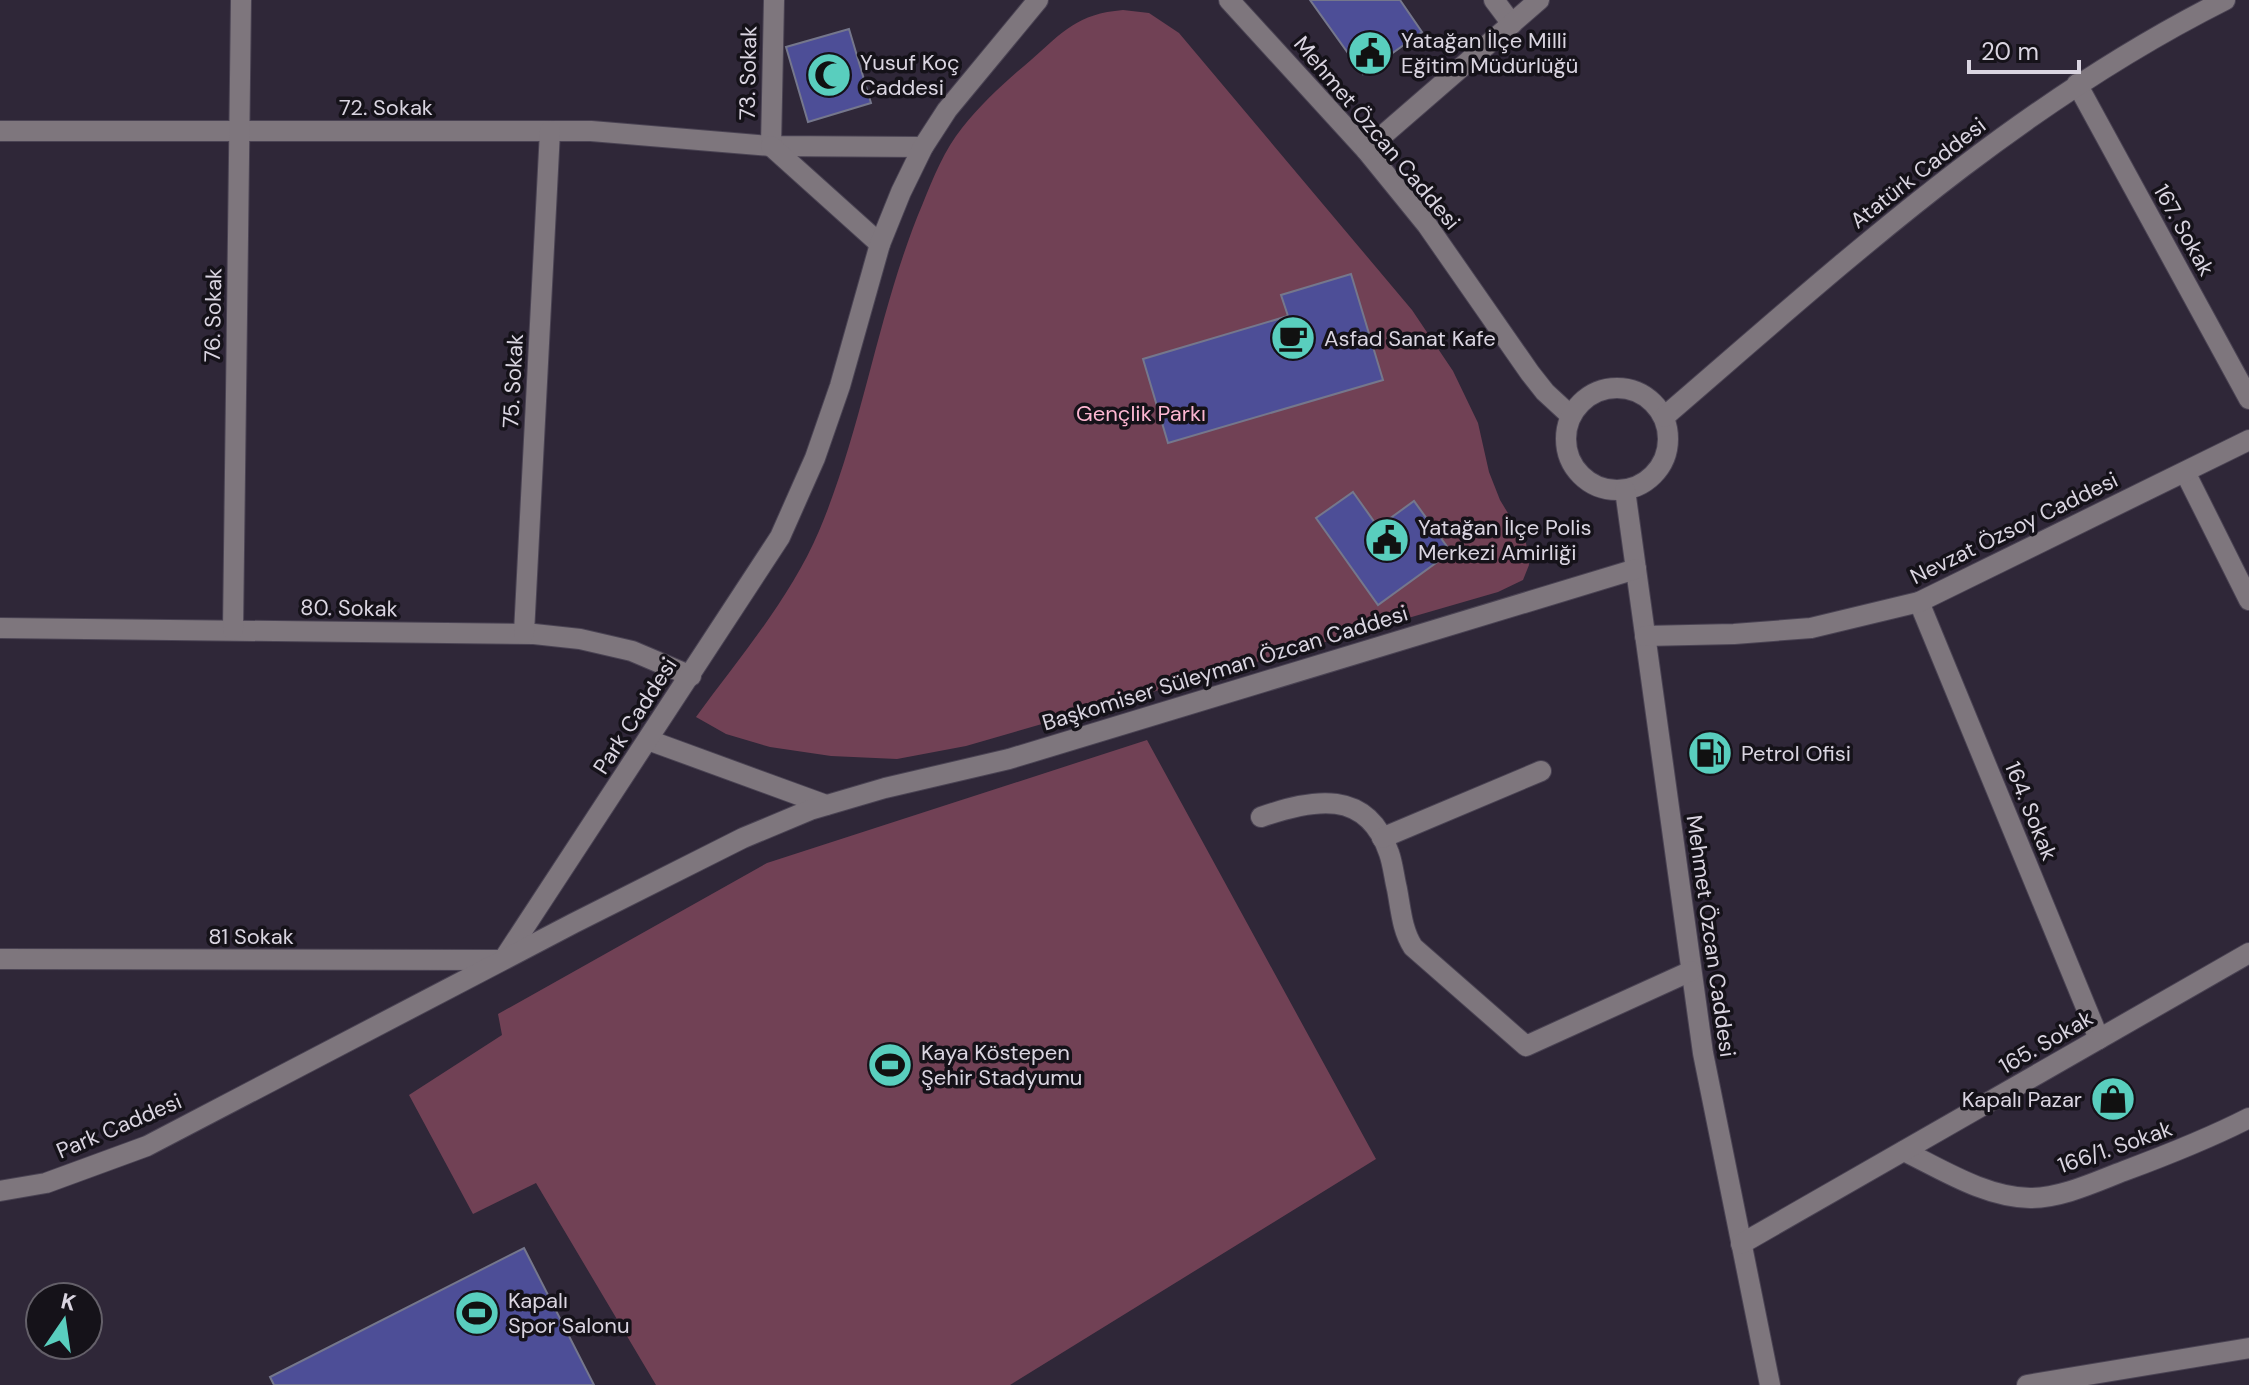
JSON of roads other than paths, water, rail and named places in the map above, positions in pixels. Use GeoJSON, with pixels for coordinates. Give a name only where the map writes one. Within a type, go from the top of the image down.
{"type":"FeatureCollection","features":[{"type":"Feature","properties":{"kind":"street","name":"76. Sokak"},"geometry":{"type":"LineString","coordinates":[[233,630],[241,0]]}},
{"type":"Feature","properties":{"kind":"street","name":"73. Sokak"},"geometry":{"type":"LineString","coordinates":[[771,146],[774,0]]}},
{"type":"Feature","properties":{"kind":"street","name":"Park Caddesi"},"geometry":{"type":"LineString","coordinates":[[0,1191],[46,1183],[147,1146],[502,960],[780,537],[815,458],[840,386],[880,244],[923,147],[947,110],[1038,0]]}},
{"type":"Feature","properties":{"kind":"street","name":"Mehmet Özcan Caddesi"},"geometry":{"type":"LineString","coordinates":[[1229,0],[1366,150],[1427,225],[1530,373],[1571,416]]}},
{"type":"Feature","properties":{"kind":"street"},"geometry":{"type":"LineString","coordinates":[[1494,0],[1512,24]]}},
{"type":"Feature","properties":{"kind":"street"},"geometry":{"type":"LineString","coordinates":[[1366,150],[1539,0]]}},
{"type":"Feature","properties":{"kind":"street","name":"Atatürk Caddesi"},"geometry":{"type":"LineString","coordinates":[[1664,417],[1844,261],[1954,172],[2077,84],[2146,40],[2225,0]]}},
{"type":"Feature","properties":{"kind":"street","name":"167. Sokak"},"geometry":{"type":"LineString","coordinates":[[2077,84],[2249,399]]}},
{"type":"Feature","properties":{"kind":"street","name":"72. Sokak"},"geometry":{"type":"LineString","coordinates":[[0,131],[591,131],[771,146],[923,147]]}},
{"type":"Feature","properties":{"kind":"street","name":"75. Sokak"},"geometry":{"type":"LineString","coordinates":[[524,633],[550,131]]}},
{"type":"Feature","properties":{"kind":"street"},"geometry":{"type":"LineString","coordinates":[[771,146],[880,244]]}},
{"type":"Feature","properties":{"kind":"street"},"geometry":{"type":"LineString","coordinates":[[1622,388],[1639,392],[1654,403],[1664,417],[1669,435],[1667,452],[1660,469],[1647,481],[1625,490],[1597,487],[1583,479],[1572,466],[1566,451],[1565,435],[1571,416],[1590,395],[1606,389],[1622,388]]}},
{"type":"Feature","properties":{"kind":"street","name":"Nevzat Özsoy Caddesi"},"geometry":{"type":"LineString","coordinates":[[1645,636],[1811,628],[1919,602],[2249,440]]}},
{"type":"Feature","properties":{"kind":"street"},"geometry":{"type":"LineString","coordinates":[[2185,472],[2249,600]]}},
{"type":"Feature","properties":{"kind":"street","name":"Mehmet Özcan Caddesi"},"geometry":{"type":"LineString","coordinates":[[1625,490],[1703,1053],[1770,1385]]}},
{"type":"Feature","properties":{"kind":"street","name":"Başkomiser Süleyman Özcan Caddesi"},"geometry":{"type":"LineString","coordinates":[[502,960],[743,838],[826,805],[1009,759],[1636,569]]}},
{"type":"Feature","properties":{"kind":"street","name":"164. Sokak"},"geometry":{"type":"LineString","coordinates":[[1919,602],[2099,1039]]}},
{"type":"Feature","properties":{"kind":"street","name":"80. Sokak"},"geometry":{"type":"LineString","coordinates":[[0,628],[524,633],[580,639],[632,651],[691,676]]}},
{"type":"Feature","properties":{"kind":"street"},"geometry":{"type":"LineString","coordinates":[[648,740],[826,805]]}},
{"type":"Feature","properties":{"kind":"street"},"geometry":{"type":"LineString","coordinates":[[1382,838],[1541,771]]}},
{"type":"Feature","properties":{"kind":"street"},"geometry":{"type":"LineString","coordinates":[[1261,817],[1319,801],[1352,807],[1374,823],[1389,852],[1405,934],[1413,947],[1526,1046],[1691,971]]}},
{"type":"Feature","properties":{"kind":"street","name":"165. Sokak"},"geometry":{"type":"LineString","coordinates":[[1741,1244],[2249,953]]}},
{"type":"Feature","properties":{"kind":"street","name":"81 Sokak"},"geometry":{"type":"LineString","coordinates":[[0,959],[502,960]]}},
{"type":"Feature","properties":{"kind":"street","name":"166/1. Sokak"},"geometry":{"type":"LineString","coordinates":[[1904,1151],[1972,1184],[1995,1192],[2031,1198],[2074,1190],[2209,1138],[2249,1118]]}},
{"type":"Feature","properties":{"kind":"street"},"geometry":{"type":"LineString","coordinates":[[2027,1385],[2249,1348]]}},
{"type":"Feature","properties":{"kind":"place","name":"Yatağan İlçe Milli Eğitim Müdürlüğü"},"geometry":{"type":"Point","coordinates":[1370,53]}},
{"type":"Feature","properties":{"kind":"place","name":"Yusuf Koç Caddesi"},"geometry":{"type":"Point","coordinates":[829,75]}},
{"type":"Feature","properties":{"kind":"place","name":"Asfad Sanat Kafe"},"geometry":{"type":"Point","coordinates":[1293,338]}},
{"type":"Feature","properties":{"kind":"place","name":"Yatağan İlçe Polis Merkezi Amirliği"},"geometry":{"type":"Point","coordinates":[1387,540]}},
{"type":"Feature","properties":{"kind":"place","name":"Petrol Ofisi"},"geometry":{"type":"Point","coordinates":[1710,753]}},
{"type":"Feature","properties":{"kind":"place","name":"Kaya Köstepen Şehir Stadyumu"},"geometry":{"type":"Point","coordinates":[890,1065]}},
{"type":"Feature","properties":{"kind":"place","name":"Kapalı Pazar"},"geometry":{"type":"Point","coordinates":[2113,1099]}},
{"type":"Feature","properties":{"kind":"place","name":"Kapalı Spor Salonu"},"geometry":{"type":"Point","coordinates":[477,1313]}},
{"type":"Feature","properties":{"kind":"park label","name":"Gençlik Parkı"},"geometry":{"type":"Point","coordinates":[1141,413]}}]}
